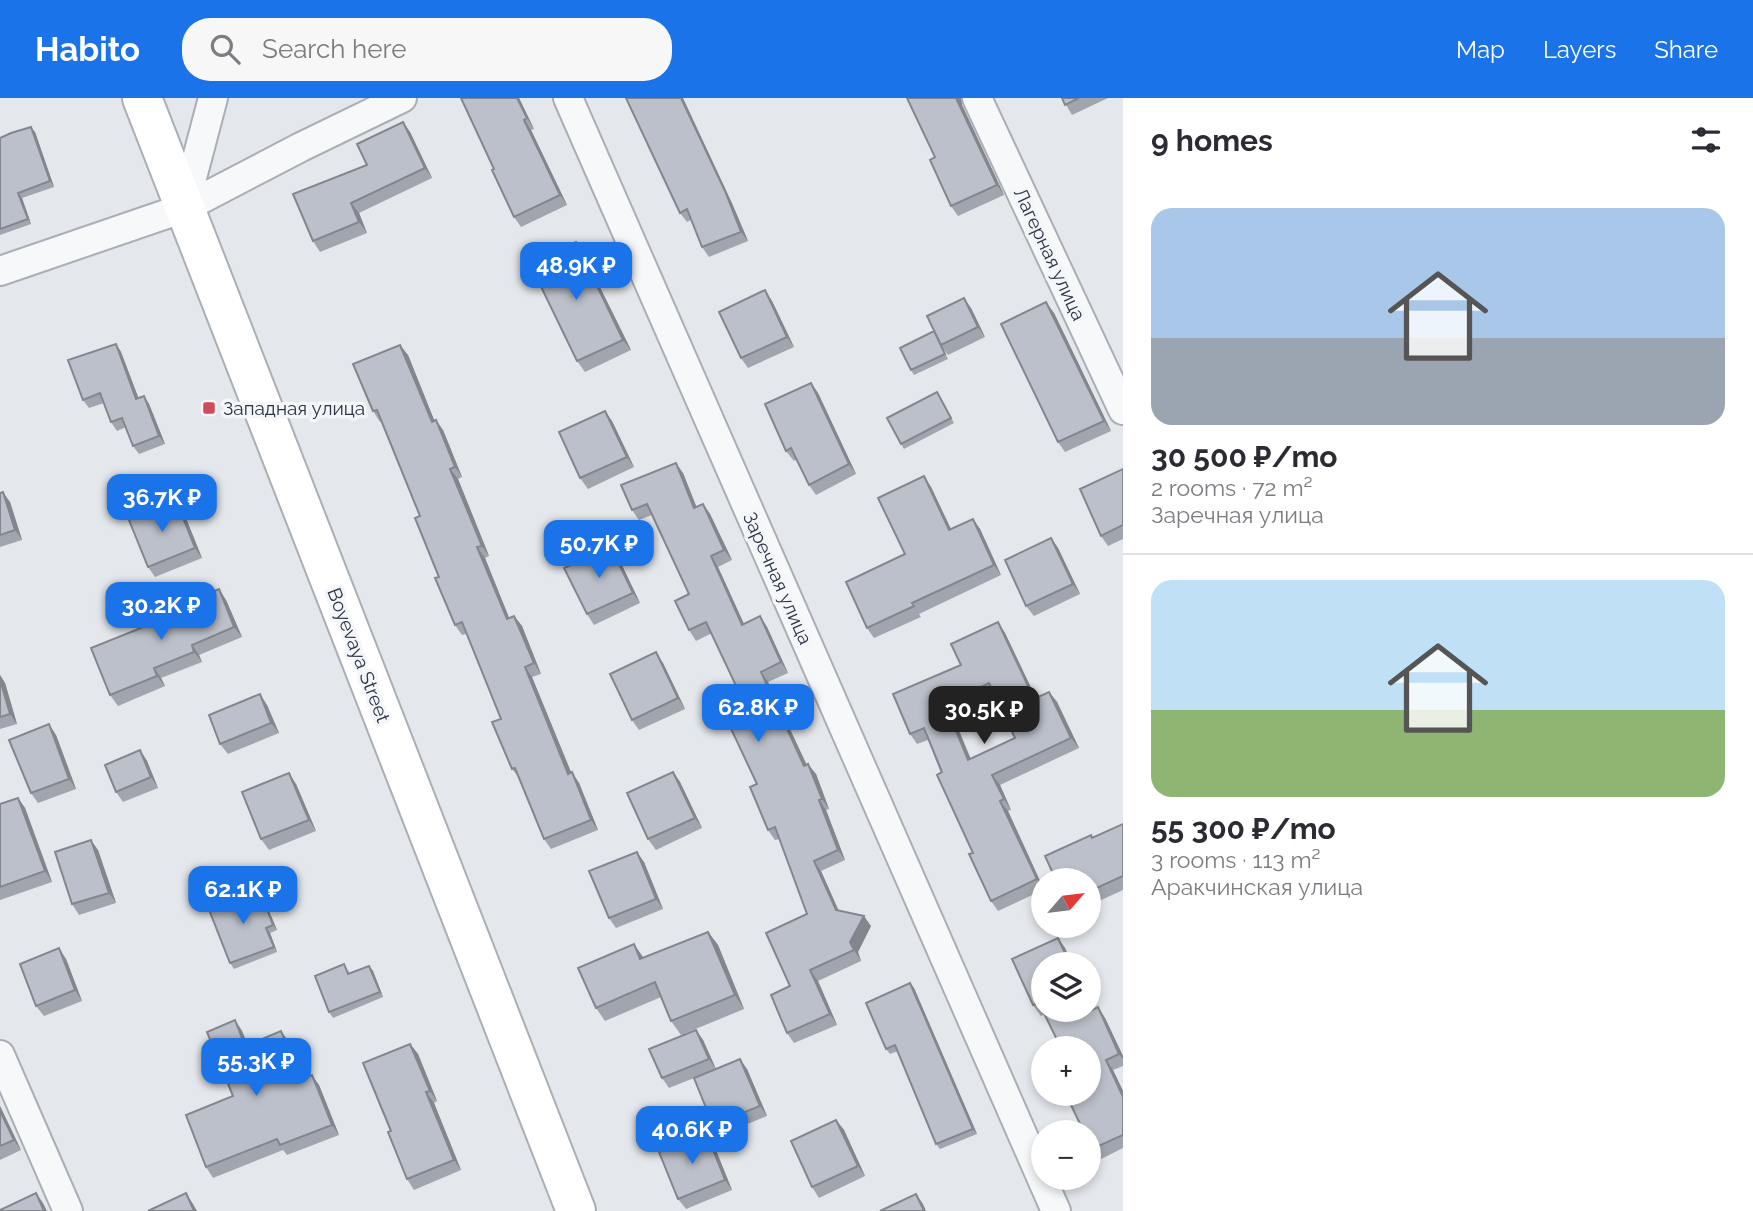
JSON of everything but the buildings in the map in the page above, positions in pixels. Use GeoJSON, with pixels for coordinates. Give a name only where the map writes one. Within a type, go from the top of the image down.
{"type":"FeatureCollection","features":[{"type":"Feature","properties":{"kind":"main road","name":"Boyevaya Street"},"geometry":{"type":"LineString","coordinates":[[142,98],[576,1211]]}},
{"type":"Feature","properties":{"kind":"street"},"geometry":{"type":"LineString","coordinates":[[184,208],[213,98]]}},
{"type":"Feature","properties":{"kind":"street"},"geometry":{"type":"LineString","coordinates":[[0,271],[184,208],[402,98]]}},
{"type":"Feature","properties":{"kind":"street","name":"Заречная улица"},"geometry":{"type":"LineString","coordinates":[[568,98],[1056,1211]]}},
{"type":"Feature","properties":{"kind":"street","name":"Лагерная улица"},"geometry":{"type":"LineString","coordinates":[[977,98],[1123,410]]}},
{"type":"Feature","properties":{"kind":"street"},"geometry":{"type":"LineString","coordinates":[[0,1055],[68,1211]]}},
{"type":"Feature","properties":{"kind":"place","name":"Западная улица"},"geometry":{"type":"Point","coordinates":[209,408]}}]}
